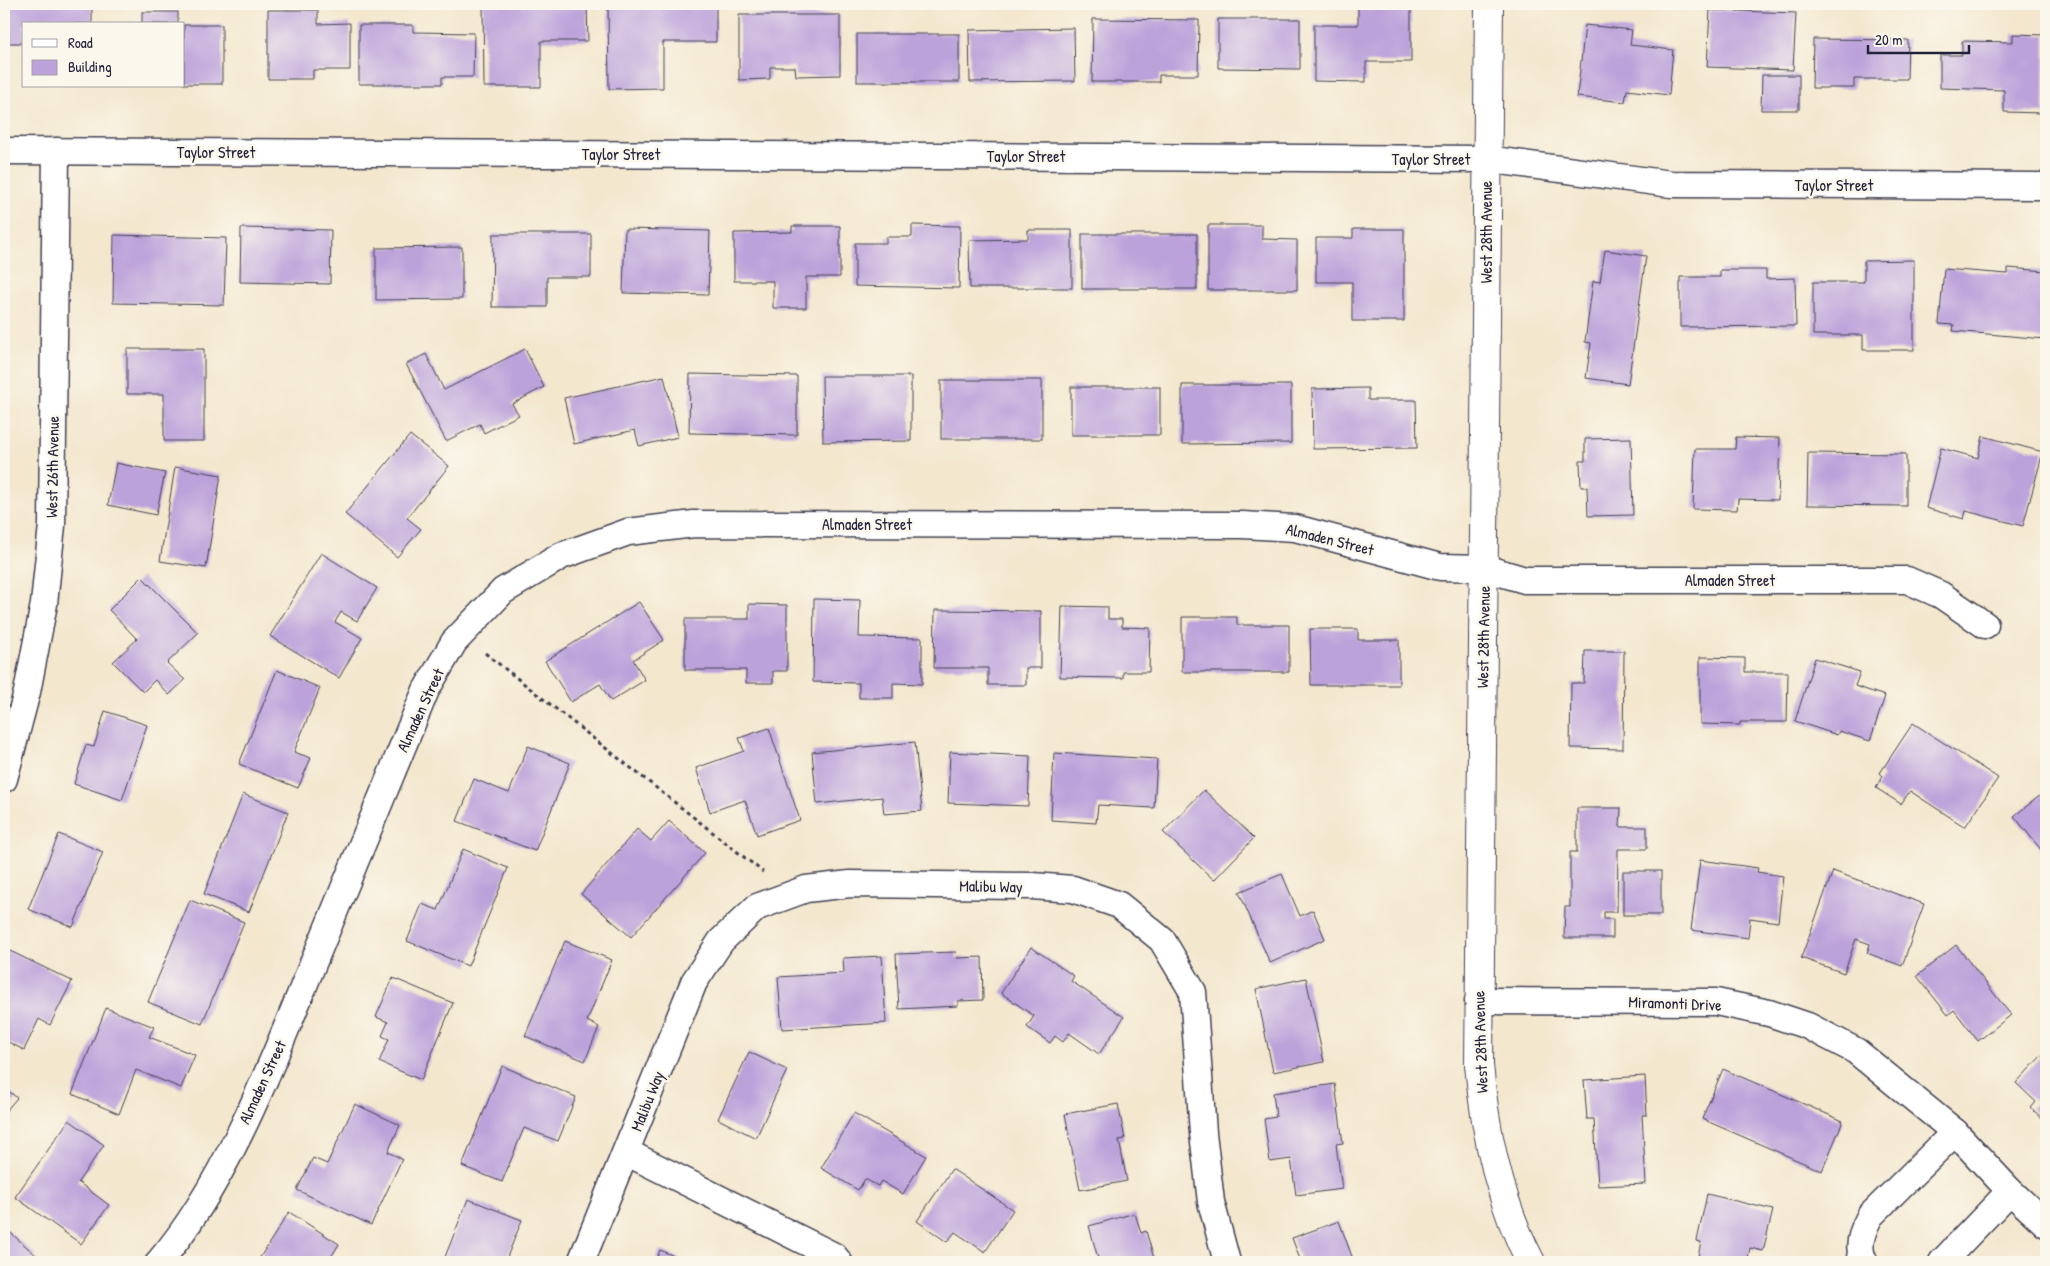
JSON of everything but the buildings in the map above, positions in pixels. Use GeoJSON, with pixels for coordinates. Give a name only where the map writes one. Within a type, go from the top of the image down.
{"type":"FeatureCollection","features":[{"type":"Feature","properties":{"kind":"main road","name":"West 28th Avenue"},"geometry":{"type":"LineString","coordinates":[[1489,4],[1478,1001],[1483,1114],[1510,1212],[1531,1262]]}},
{"type":"Feature","properties":{"kind":"street","name":"Taylor Street"},"geometry":{"type":"LineString","coordinates":[[4,151],[1486,159],[1671,184],[2046,186]]}},
{"type":"Feature","properties":{"kind":"street","name":"West 26th Avenue"},"geometry":{"type":"LineString","coordinates":[[4,778],[27,692],[42,612],[52,525],[56,151]]}},
{"type":"Feature","properties":{"kind":"street","name":"Almaden Street"},"geometry":{"type":"LineString","coordinates":[[159,1262],[179,1239],[221,1169],[273,1062],[426,690],[454,642],[503,591],[561,556],[628,532],[694,524],[1286,527],[1440,568],[1484,568],[1525,580],[1907,580],[1941,595],[1985,626]]}},
{"type":"Feature","properties":{"kind":"street","name":"Malibu Way"},"geometry":{"type":"LineString","coordinates":[[581,1262],[694,982],[722,941],[757,906],[806,889],[850,884],[1073,889],[1120,905],[1162,940],[1192,992],[1203,1133],[1211,1202],[1228,1262]]}},
{"type":"Feature","properties":{"kind":"street","name":"Miramonti Drive"},"geometry":{"type":"LineString","coordinates":[[1478,1001],[1716,1002],[1769,1013],[1808,1026],[1856,1051],[1955,1132],[2010,1191],[2046,1224]]}},
{"type":"Feature","properties":{"kind":"street"},"geometry":{"type":"LineString","coordinates":[[1864,1262],[1860,1244],[1862,1231],[1870,1216],[1955,1132]]}},
{"type":"Feature","properties":{"kind":"street","name":"Malibu Way"},"geometry":{"type":"LineString","coordinates":[[626,1152],[834,1256],[839,1262]]}},
{"type":"Feature","properties":{"kind":"street"},"geometry":{"type":"LineString","coordinates":[[1942,1262],[2010,1191]]}},
{"type":"Feature","properties":{"kind":"path"},"geometry":{"type":"LineString","coordinates":[[461,634],[792,894]]}}]}
